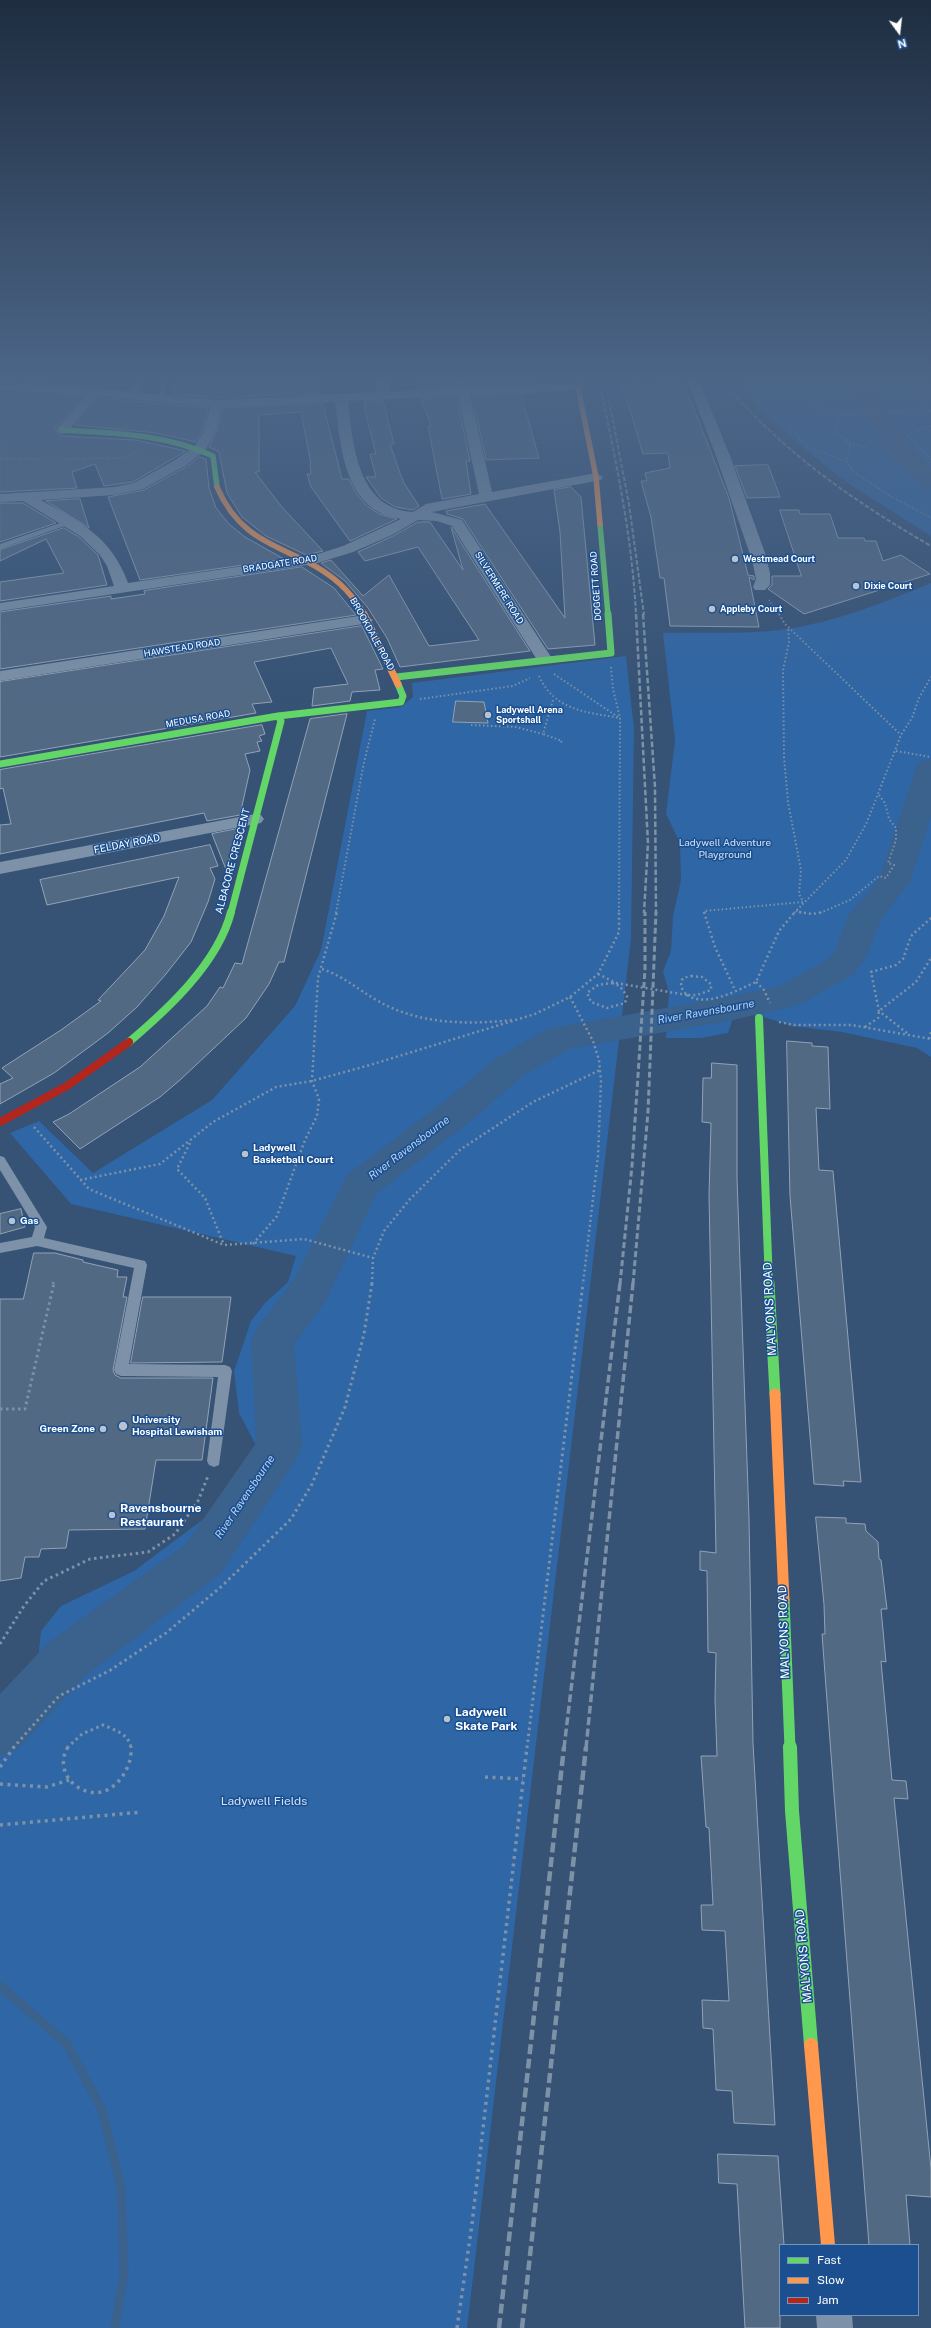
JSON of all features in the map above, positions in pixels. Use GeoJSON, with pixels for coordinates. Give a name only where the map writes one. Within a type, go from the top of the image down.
{"type":"FeatureCollection","features":[{"type":"Feature","properties":{"kind":"street"},"geometry":{"type":"LineString","coordinates":[[0,498],[114,491],[139,486]]}},
{"type":"Feature","properties":{"kind":"street","name":"BROOKDALE ROAD"},"geometry":{"type":"LineString","coordinates":[[217,486],[226,509],[245,529],[270,545],[304,561],[341,584],[348,592],[396,677],[403,696],[401,702]]}},
{"type":"Feature","properties":{"kind":"street","name":"SILVERMERE ROAD"},"geometry":{"type":"LineString","coordinates":[[362,486],[368,498],[377,507],[393,513],[445,518],[457,523],[541,666]]}},
{"type":"Feature","properties":{"kind":"street"},"geometry":{"type":"LineString","coordinates":[[484,486],[486,496]]}},
{"type":"Feature","properties":{"kind":"street","name":"BRADGATE ROAD"},"geometry":{"type":"LineString","coordinates":[[0,607],[304,561],[348,549],[393,529],[431,507],[546,486]]}},
{"type":"Feature","properties":{"kind":"street","name":"DOGGETT ROAD"},"geometry":{"type":"LineString","coordinates":[[597,486],[611,653]]}},
{"type":"Feature","properties":{"kind":"street"},"geometry":{"type":"LineString","coordinates":[[735,486],[760,562],[764,579],[763,585],[760,587]]}},
{"type":"Feature","properties":{"kind":"street"},"geometry":{"type":"LineString","coordinates":[[25,496],[69,523],[100,547],[113,562],[123,589]]}},
{"type":"Feature","properties":{"kind":"street","name":"HAWSTEAD ROAD"},"geometry":{"type":"LineString","coordinates":[[0,676],[365,620]]}},
{"type":"Feature","properties":{"kind":"street"},"geometry":{"type":"LineString","coordinates":[[396,677],[541,666],[611,653]]}},
{"type":"Feature","properties":{"kind":"street","name":"MEDUSA ROAD"},"geometry":{"type":"LineString","coordinates":[[0,764],[278,716],[401,702]]}},
{"type":"Feature","properties":{"kind":"street","name":"ALBACORE CRESCENT"},"geometry":{"type":"LineString","coordinates":[[0,1122],[67,1086],[115,1053],[155,1019],[188,985],[214,951],[230,918],[281,721],[278,716]]}},
{"type":"Feature","properties":{"kind":"street","name":"FELDAY ROAD"},"geometry":{"type":"LineString","coordinates":[[0,868],[255,819]]}},
{"type":"Feature","properties":{"kind":"street","name":"MALYONS ROAD"},"geometry":{"type":"LineString","coordinates":[[759,1018],[766,1232],[779,1468],[792,1811],[828,2244]]}},
{"type":"Feature","properties":{"kind":"street"},"geometry":{"type":"LineString","coordinates":[[834,2316],[835,2328]]}},
{"type":"Feature","properties":{"kind":"lane"},"geometry":{"type":"LineString","coordinates":[[0,547],[69,523]]}},
{"type":"Feature","properties":{"kind":"lane"},"geometry":{"type":"LineString","coordinates":[[0,1160],[41,1227],[37,1241]]}},
{"type":"Feature","properties":{"kind":"lane"},"geometry":{"type":"LineString","coordinates":[[0,1248],[37,1241],[141,1265],[122,1370],[225,1371],[214,1460]]}},
{"type":"Feature","properties":{"kind":"path"},"geometry":{"type":"LineString","coordinates":[[874,486],[890,496],[931,518]]}},
{"type":"Feature","properties":{"kind":"path"},"geometry":{"type":"LineString","coordinates":[[760,587],[788,627],[901,735]]}},
{"type":"Feature","properties":{"kind":"path"},"geometry":{"type":"LineString","coordinates":[[788,627],[789,642],[783,670],[784,757],[788,802],[801,870],[799,894],[803,902]]}},
{"type":"Feature","properties":{"kind":"path"},"geometry":{"type":"LineString","coordinates":[[80,1180],[160,1164],[190,1142],[213,1122],[276,1087],[312,1081],[450,1042],[518,1020],[542,1011],[570,997],[598,974],[619,932],[621,839],[620,718],[613,689],[611,653]]}},
{"type":"Feature","properties":{"kind":"path"},"geometry":{"type":"LineString","coordinates":[[541,666],[620,718]]}},
{"type":"Feature","properties":{"kind":"path"},"geometry":{"type":"LineString","coordinates":[[541,666],[541,684],[553,700],[571,707],[620,718]]}},
{"type":"Feature","properties":{"kind":"path"},"geometry":{"type":"LineString","coordinates":[[401,702],[513,686],[527,680],[541,666]]}},
{"type":"Feature","properties":{"kind":"path"},"geometry":{"type":"LineString","coordinates":[[598,974],[617,983],[627,996],[625,1003],[621,1005],[602,1007],[591,1002],[587,993],[595,986],[605,982],[619,982],[669,993],[690,994],[705,993],[711,990],[711,984],[704,977],[688,976],[681,981],[682,991],[692,997],[707,999],[756,982],[779,931],[803,902],[846,860],[867,822],[879,795],[901,735],[912,718],[919,698],[931,677]]}},
{"type":"Feature","properties":{"kind":"path"},"geometry":{"type":"LineString","coordinates":[[543,734],[553,700]]}},
{"type":"Feature","properties":{"kind":"path"},"geometry":{"type":"LineString","coordinates":[[253,1244],[277,1216],[305,1140],[317,1116],[319,1099],[312,1081],[318,978],[322,969],[338,907],[364,762],[378,705]]}},
{"type":"Feature","properties":{"kind":"path"},"geometry":{"type":"LineString","coordinates":[[471,725],[516,727],[562,741],[559,744]]}},
{"type":"Feature","properties":{"kind":"path"},"geometry":{"type":"LineString","coordinates":[[896,751],[931,757]]}},
{"type":"Feature","properties":{"kind":"path"},"geometry":{"type":"LineString","coordinates":[[795,911],[813,914],[833,908],[853,899],[879,876],[886,878],[894,865],[888,863],[896,840],[896,828],[889,819],[885,803],[879,795]]}},
{"type":"Feature","properties":{"kind":"path"},"geometry":{"type":"LineString","coordinates":[[735,990],[715,947],[704,911],[803,902]]}},
{"type":"Feature","properties":{"kind":"path"},"geometry":{"type":"LineString","coordinates":[[865,1027],[878,1018],[879,1011],[871,972],[896,965],[903,959],[911,936],[931,918]]}},
{"type":"Feature","properties":{"kind":"path"},"geometry":{"type":"LineString","coordinates":[[879,1011],[911,987],[922,975],[931,958]]}},
{"type":"Feature","properties":{"kind":"path"},"geometry":{"type":"LineString","coordinates":[[322,969],[348,980],[376,1000],[389,1006],[430,1019],[467,1024],[518,1020]]}},
{"type":"Feature","properties":{"kind":"path"},"geometry":{"type":"LineString","coordinates":[[756,982],[764,990]]}},
{"type":"Feature","properties":{"kind":"path"},"geometry":{"type":"LineString","coordinates":[[457,2328],[472,2224],[523,1778],[598,1156],[600,1070],[596,1049],[586,1023],[570,997]]}},
{"type":"Feature","properties":{"kind":"path"},"geometry":{"type":"LineString","coordinates":[[879,1011],[907,1033]]}},
{"type":"Feature","properties":{"kind":"path"},"geometry":{"type":"LineString","coordinates":[[775,1020],[811,1026],[838,1024],[865,1027],[907,1033],[930,1039],[931,1032]]}},
{"type":"Feature","properties":{"kind":"path"},"geometry":{"type":"LineString","coordinates":[[0,1767],[59,1696],[109,1671],[166,1633],[222,1586],[291,1519],[312,1484],[345,1407],[364,1334],[372,1284],[372,1257],[384,1231],[410,1199],[461,1149],[533,1102],[600,1070]]}},
{"type":"Feature","properties":{"kind":"path"},"geometry":{"type":"LineString","coordinates":[[20,1112],[89,1189],[224,1245],[304,1239],[372,1257]]}},
{"type":"Feature","properties":{"kind":"path"},"geometry":{"type":"LineString","coordinates":[[190,1142],[177,1169],[205,1198],[224,1245]]}},
{"type":"Feature","properties":{"kind":"path"},"geometry":{"type":"LineString","coordinates":[[0,1409],[25,1409],[54,1281]]}},
{"type":"Feature","properties":{"kind":"path"},"geometry":{"type":"LineString","coordinates":[[0,1644],[24,1606],[44,1582],[90,1559],[148,1552],[175,1534],[198,1500],[214,1460]]}},
{"type":"Feature","properties":{"kind":"path"},"geometry":{"type":"LineString","coordinates":[[103,1725],[114,1727],[122,1732],[128,1740],[131,1754],[127,1770],[120,1780],[111,1787],[100,1791],[89,1792],[79,1789],[69,1780],[63,1763],[66,1752],[72,1741],[81,1732],[91,1727],[103,1725]]}},
{"type":"Feature","properties":{"kind":"path"},"geometry":{"type":"LineString","coordinates":[[485,1778],[523,1778]]}},
{"type":"Feature","properties":{"kind":"path"},"geometry":{"type":"LineString","coordinates":[[0,1784],[47,1787],[69,1780]]}},
{"type":"Feature","properties":{"kind":"path"},"geometry":{"type":"LineString","coordinates":[[0,1824],[142,1812]]}},
{"type":"Feature","properties":{"kind":"green space"},"geometry":{"type":"Polygon","coordinates":[[[852,486],[931,486],[931,536],[852,486]]]}},
{"type":"Feature","properties":{"kind":"green space","name":"Ladywell Adventure Playground"},"geometry":{"type":"Polygon","coordinates":[[[931,583],[931,1057],[917,1048],[842,1032],[792,1026],[761,1016],[735,1012],[728,1033],[701,1038],[666,1038],[669,993],[663,971],[671,951],[673,916],[681,880],[680,843],[666,814],[675,740],[663,633],[770,631],[791,628],[852,613],[931,583]]]}},
{"type":"Feature","properties":{"kind":"green space","name":"Ladywell Fields"},"geometry":{"type":"Polygon","coordinates":[[[626,656],[634,729],[631,939],[467,2328],[0,2328],[0,1706],[38,1659],[41,1631],[61,1606],[134,1571],[269,1470],[239,1413],[234,1371],[251,1321],[265,1303],[288,1282],[296,1256],[71,1204],[10,1133],[39,1121],[93,1173],[212,1100],[295,1006],[321,950],[367,711],[401,707],[413,697],[412,683],[626,656]]]}},
{"type":"Feature","properties":{"kind":"building"},"geometry":{"type":"Polygon","coordinates":[[[0,486],[76,486],[77,488],[0,492],[0,486]]]}},
{"type":"Feature","properties":{"kind":"building"},"geometry":{"type":"Polygon","coordinates":[[[152,486],[209,486],[216,508],[229,524],[245,537],[284,559],[140,580],[108,497],[144,490],[152,486]]]}},
{"type":"Feature","properties":{"kind":"building"},"geometry":{"type":"Polygon","coordinates":[[[226,486],[265,486],[281,506],[323,551],[306,555],[266,536],[242,517],[227,493],[226,486]]]}},
{"type":"Feature","properties":{"kind":"building"},"geometry":{"type":"Polygon","coordinates":[[[311,486],[352,486],[356,493],[366,505],[379,514],[397,519],[350,541],[311,486]]]}},
{"type":"Feature","properties":{"kind":"building"},"geometry":{"type":"Polygon","coordinates":[[[372,486],[406,486],[419,506],[413,510],[395,507],[381,498],[372,486]]]}},
{"type":"Feature","properties":{"kind":"building"},"geometry":{"type":"Polygon","coordinates":[[[439,486],[470,486],[471,494],[442,499],[439,486]]]}},
{"type":"Feature","properties":{"kind":"building"},"geometry":{"type":"Polygon","coordinates":[[[642,486],[724,486],[729,498],[748,575],[754,576],[754,580],[749,577],[759,627],[670,626],[664,578],[660,578],[651,517],[642,486]]]}},
{"type":"Feature","properties":{"kind":"building"},"geometry":{"type":"Polygon","coordinates":[[[742,486],[776,486],[780,497],[747,498],[742,486]]]}},
{"type":"Feature","properties":{"kind":"building"},"geometry":{"type":"Polygon","coordinates":[[[571,487],[581,497],[595,645],[548,649],[463,519],[447,514],[446,511],[485,504],[565,618],[560,532],[554,490],[571,487]]]}},
{"type":"Feature","properties":{"kind":"building"},"geometry":{"type":"Polygon","coordinates":[[[80,499],[89,528],[46,501],[80,499]]]}},
{"type":"Feature","properties":{"kind":"building"},"geometry":{"type":"Polygon","coordinates":[[[0,503],[23,503],[56,523],[0,542],[0,503]]]}},
{"type":"Feature","properties":{"kind":"building"},"geometry":{"type":"Polygon","coordinates":[[[780,510],[799,510],[800,514],[830,514],[838,538],[864,538],[865,541],[876,541],[883,561],[901,555],[930,574],[804,614],[768,589],[772,585],[772,576],[801,576],[780,510]]]}},
{"type":"Feature","properties":{"kind":"building"},"geometry":{"type":"Polygon","coordinates":[[[418,522],[430,522],[463,570],[451,527],[530,651],[400,667],[387,638],[368,608],[345,581],[321,563],[331,560],[363,596],[389,575],[429,646],[479,640],[418,547],[365,561],[358,552],[393,536],[418,522]]]}},
{"type":"Feature","properties":{"kind":"building"},"geometry":{"type":"Polygon","coordinates":[[[64,528],[79,537],[98,555],[107,585],[0,601],[0,582],[64,573],[46,539],[0,561],[0,550],[64,528]]]}},
{"type":"Feature","properties":{"kind":"building"},"geometry":{"type":"Polygon","coordinates":[[[302,567],[334,588],[356,615],[0,669],[0,612],[111,596],[111,599],[145,594],[144,591],[302,567]]]}},
{"type":"Feature","properties":{"kind":"building"},"geometry":{"type":"Polygon","coordinates":[[[362,626],[383,669],[375,670],[380,690],[352,692],[350,701],[312,706],[314,688],[348,684],[331,648],[254,662],[272,702],[252,704],[256,713],[0,757],[0,682],[362,626]]]}},
{"type":"Feature","properties":{"kind":"building"},"geometry":{"type":"Polygon","coordinates":[[[456,701],[484,702],[488,723],[453,722],[456,701]]]}},
{"type":"Feature","properties":{"kind":"building"},"geometry":{"type":"Polygon","coordinates":[[[347,714],[284,962],[279,962],[269,984],[246,1018],[180,1080],[160,1097],[80,1149],[53,1122],[69,1114],[140,1067],[207,1006],[220,987],[223,988],[235,963],[242,964],[310,719],[347,714]]]}},
{"type":"Feature","properties":{"kind":"building"},"geometry":{"type":"Polygon","coordinates":[[[262,725],[265,734],[259,736],[262,741],[257,742],[260,751],[245,754],[250,770],[240,815],[207,821],[204,813],[0,854],[0,825],[11,824],[3,788],[0,789],[0,770],[262,725]]]}},
{"type":"Feature","properties":{"kind":"building"},"geometry":{"type":"Polygon","coordinates":[[[237,829],[227,872],[212,834],[237,829]]]}},
{"type":"Feature","properties":{"kind":"building"},"geometry":{"type":"Polygon","coordinates":[[[210,845],[218,866],[210,868],[215,879],[208,902],[191,942],[166,974],[137,1007],[108,1033],[54,1073],[0,1104],[0,1084],[13,1078],[2,1068],[61,1030],[101,1001],[98,1000],[145,950],[164,916],[179,877],[47,905],[40,880],[210,845]]]}},
{"type":"Feature","properties":{"kind":"building"},"geometry":{"type":"Polygon","coordinates":[[[787,1041],[812,1043],[812,1046],[828,1047],[830,1109],[816,1108],[819,1170],[833,1171],[861,1482],[843,1481],[844,1486],[814,1484],[790,1196],[787,1041]]]}},
{"type":"Feature","properties":{"kind":"building"},"geometry":{"type":"Polygon","coordinates":[[[712,1063],[737,1065],[737,1178],[749,1518],[753,1743],[775,2125],[734,2123],[732,2091],[716,2090],[713,2029],[703,2028],[702,2000],[729,2001],[725,1931],[702,1930],[701,1905],[713,1905],[709,1828],[706,1827],[701,1756],[717,1756],[715,1699],[716,1653],[708,1652],[707,1571],[700,1570],[700,1551],[716,1553],[709,1195],[711,1123],[702,1122],[703,1078],[711,1078],[712,1063]]]}},
{"type":"Feature","properties":{"kind":"building","name":"Gas"},"geometry":{"type":"Polygon","coordinates":[[[21,1209],[25,1227],[0,1234],[0,1214],[21,1209]]]}},
{"type":"Feature","properties":{"kind":"building","name":"Green Zone"},"geometry":{"type":"Polygon","coordinates":[[[34,1253],[55,1253],[83,1260],[83,1262],[118,1270],[117,1277],[127,1277],[123,1297],[127,1297],[113,1370],[115,1375],[121,1378],[213,1378],[202,1460],[156,1460],[145,1529],[69,1530],[66,1548],[41,1549],[39,1557],[25,1557],[21,1578],[0,1581],[0,1299],[23,1299],[34,1253]]]}},
{"type":"Feature","properties":{"kind":"building"},"geometry":{"type":"Polygon","coordinates":[[[143,1297],[231,1297],[222,1362],[131,1363],[143,1297]]]}},
{"type":"Feature","properties":{"kind":"building"},"geometry":{"type":"Polygon","coordinates":[[[816,1517],[846,1518],[846,1523],[865,1524],[866,1531],[878,1542],[879,1559],[881,1560],[887,1609],[881,1609],[886,1662],[881,1661],[892,1780],[906,1781],[908,1799],[894,1798],[931,2169],[931,2197],[906,2195],[910,2244],[869,2244],[822,1634],[825,1634],[824,1605],[816,1517]]]}},
{"type":"Feature","properties":{"kind":"building"},"geometry":{"type":"Polygon","coordinates":[[[718,2154],[778,2156],[784,2244],[779,2244],[780,2328],[745,2328],[737,2184],[719,2183],[718,2154]]]}},
{"type":"Feature","properties":{"kind":"waterway","name":"River Ravensbourne"},"geometry":{"type":"LineString","coordinates":[[0,1731],[67,1659],[203,1559],[279,1447],[272,1340],[311,1289],[361,1185],[464,1106],[508,1068],[560,1038],[733,1008],[790,995],[842,966],[851,954],[865,916],[894,882],[931,768]]}},
{"type":"Feature","properties":{"kind":"waterway"},"geometry":{"type":"LineString","coordinates":[[0,1986],[67,2044],[102,2110],[121,2187],[124,2273],[115,2328]]}},
{"type":"Feature","properties":{"kind":"railway"},"geometry":{"type":"LineString","coordinates":[[620,486],[631,555],[636,615]]}},
{"type":"Feature","properties":{"kind":"railway"},"geometry":{"type":"LineString","coordinates":[[625,486],[644,615]]}},
{"type":"Feature","properties":{"kind":"railway"},"geometry":{"type":"LineString","coordinates":[[837,486],[872,510],[931,546]]}},
{"type":"Feature","properties":{"kind":"railway"},"geometry":{"type":"LineString","coordinates":[[636,614],[648,843],[644,913]]}},
{"type":"Feature","properties":{"kind":"railway"},"geometry":{"type":"LineString","coordinates":[[643,614],[655,787],[656,912]]}},
{"type":"Feature","properties":{"kind":"railway"},"geometry":{"type":"LineString","coordinates":[[620,1284],[632,1166],[645,969],[645,912]]}},
{"type":"Feature","properties":{"kind":"railway"},"geometry":{"type":"LineString","coordinates":[[633,1284],[648,1112],[656,912]]}},
{"type":"Feature","properties":{"kind":"railway"},"geometry":{"type":"LineString","coordinates":[[564,1748],[620,1283]]}},
{"type":"Feature","properties":{"kind":"railway"},"geometry":{"type":"LineString","coordinates":[[586,1748],[633,1283]]}},
{"type":"Feature","properties":{"kind":"railway"},"geometry":{"type":"LineString","coordinates":[[499,2328],[564,1747]]}},
{"type":"Feature","properties":{"kind":"railway"},"geometry":{"type":"LineString","coordinates":[[522,2328],[586,1747]]}},
{"type":"Feature","properties":{"kind":"traffic: fast"},"geometry":{"type":"LineString","coordinates":[[396,677],[611,653],[600,524]]}},
{"type":"Feature","properties":{"kind":"traffic: fast"},"geometry":{"type":"LineString","coordinates":[[0,764],[278,716],[401,702],[403,696],[398,684]]}},
{"type":"Feature","properties":{"kind":"traffic: fast"},"geometry":{"type":"LineString","coordinates":[[129,1042],[163,1013],[189,984],[212,953],[229,920],[281,721],[278,716]]}},
{"type":"Feature","properties":{"kind":"traffic: fast"},"geometry":{"type":"LineString","coordinates":[[759,1018],[766,1232],[775,1394]]}},
{"type":"Feature","properties":{"kind":"traffic: fast"},"geometry":{"type":"LineString","coordinates":[[784,1600],[792,1811],[811,2045]]}},
{"type":"Feature","properties":{"kind":"traffic: slow"},"geometry":{"type":"LineString","coordinates":[[597,486],[600,524]]}},
{"type":"Feature","properties":{"kind":"traffic: slow"},"geometry":{"type":"LineString","coordinates":[[217,487],[225,506],[237,521],[253,534],[324,572],[340,584],[358,605],[374,631],[398,684]]}},
{"type":"Feature","properties":{"kind":"traffic: slow"},"geometry":{"type":"LineString","coordinates":[[775,1394],[784,1600]]}},
{"type":"Feature","properties":{"kind":"traffic: slow"},"geometry":{"type":"LineString","coordinates":[[811,2045],[828,2244]]}},
{"type":"Feature","properties":{"kind":"traffic: jam"},"geometry":{"type":"LineString","coordinates":[[0,1122],[67,1086],[129,1042]]}},
{"type":"Feature","properties":{"kind":"place","name":"Westmead Court"},"geometry":{"type":"Point","coordinates":[735,559]}},
{"type":"Feature","properties":{"kind":"place","name":"Dixie Court"},"geometry":{"type":"Point","coordinates":[856,586]}},
{"type":"Feature","properties":{"kind":"place","name":"Appleby Court"},"geometry":{"type":"Point","coordinates":[712,609]}},
{"type":"Feature","properties":{"kind":"place","name":"Ladywell Arena Sportshall"},"geometry":{"type":"Point","coordinates":[488,715]}},
{"type":"Feature","properties":{"kind":"place","name":"Ladywell Basketball Court"},"geometry":{"type":"Point","coordinates":[245,1154]}},
{"type":"Feature","properties":{"kind":"place","name":"Gas"},"geometry":{"type":"Point","coordinates":[12,1221]}},
{"type":"Feature","properties":{"kind":"place","name":"University Hospital Lewisham"},"geometry":{"type":"Point","coordinates":[123,1426]}},
{"type":"Feature","properties":{"kind":"place","name":"Green Zone"},"geometry":{"type":"Point","coordinates":[103,1429]}},
{"type":"Feature","properties":{"kind":"place","name":"Ravensbourne Restaurant"},"geometry":{"type":"Point","coordinates":[112,1515]}},
{"type":"Feature","properties":{"kind":"place","name":"Ladywell Skate Park"},"geometry":{"type":"Point","coordinates":[447,1719]}}]}
